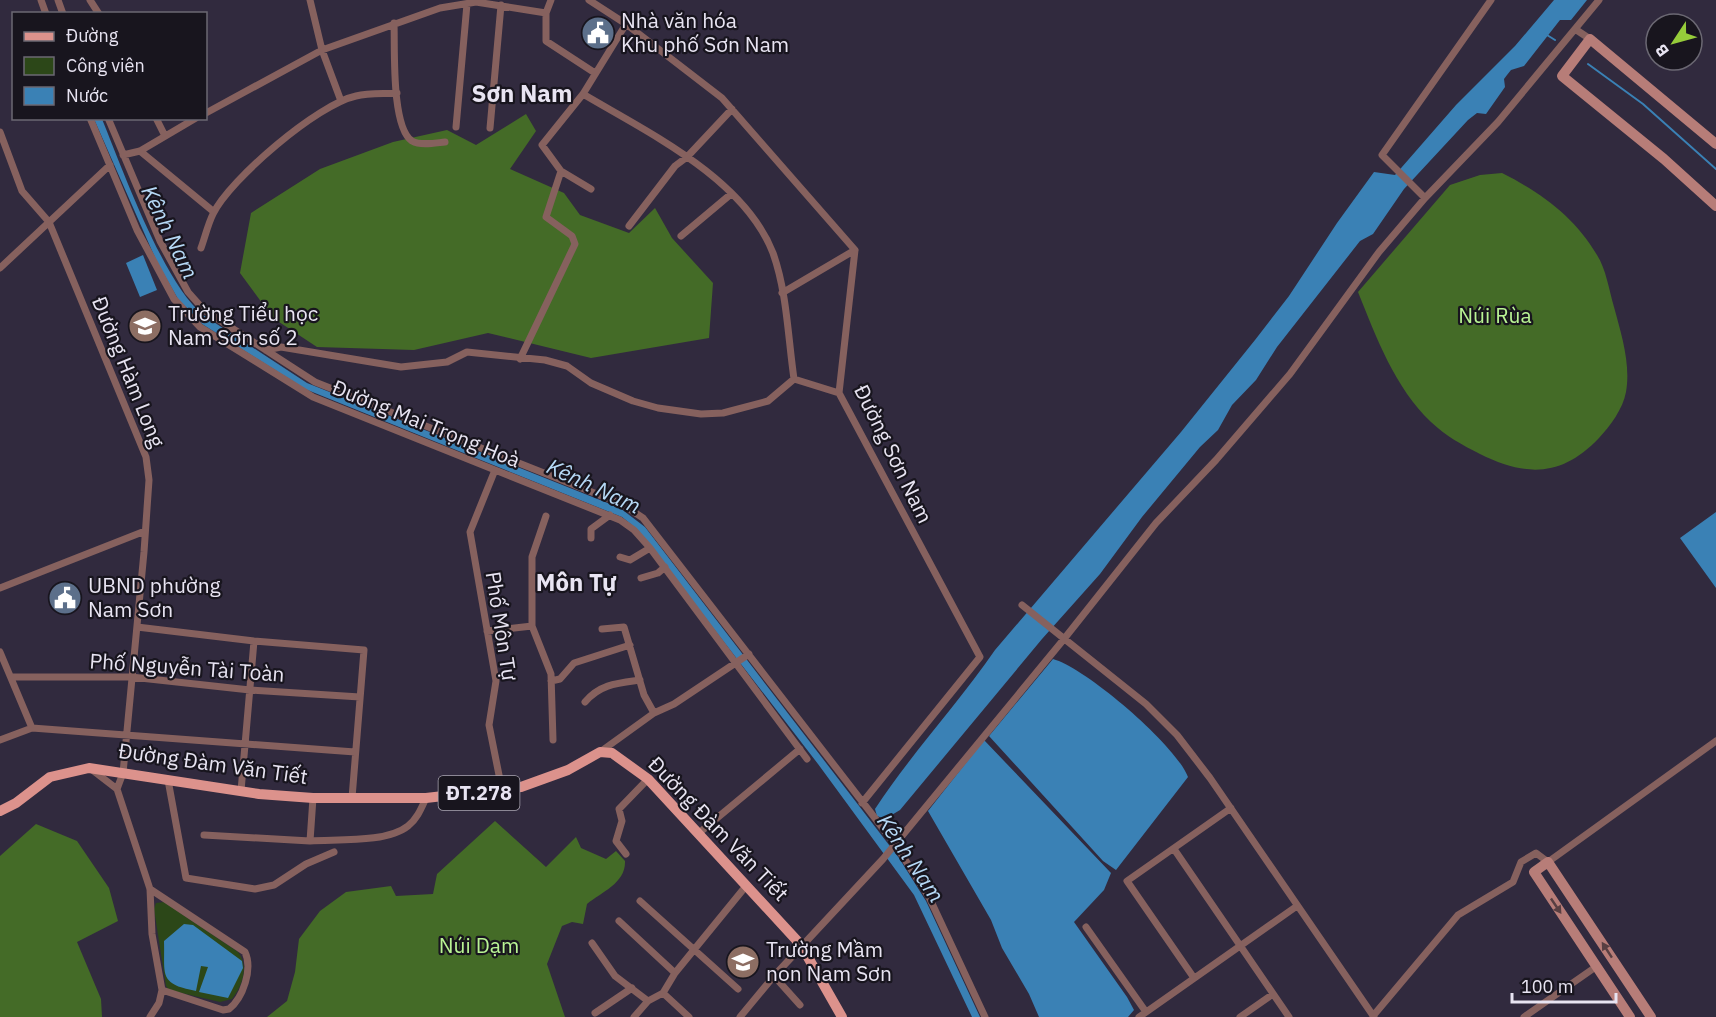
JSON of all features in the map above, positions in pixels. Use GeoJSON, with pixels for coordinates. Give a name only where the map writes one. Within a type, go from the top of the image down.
{"type":"FeatureCollection","features":[{"type":"Feature","properties":{"kind":"main road","name":"Đường Đàm Văn Tiết"},"geometry":{"type":"LineString","coordinates":[[0,811],[15,803],[50,777],[89,768],[241,791],[313,798],[426,798],[502,790],[540,781],[568,770],[600,752],[612,753],[648,779],[801,945],[842,1017]]}},
{"type":"Feature","properties":{"kind":"street"},"geometry":{"type":"LineString","coordinates":[[310,0],[322,50],[341,101]]}},
{"type":"Feature","properties":{"kind":"street"},"geometry":{"type":"LineString","coordinates":[[551,0],[546,14],[546,41],[595,73]]}},
{"type":"Feature","properties":{"kind":"street"},"geometry":{"type":"LineString","coordinates":[[589,0],[626,24],[722,98],[855,250],[782,293]]}},
{"type":"Feature","properties":{"kind":"street"},"geometry":{"type":"LineString","coordinates":[[1425,198],[1382,155],[1491,0]]}},
{"type":"Feature","properties":{"kind":"street"},"geometry":{"type":"LineString","coordinates":[[740,1017],[801,945],[883,859],[1156,522],[1246,426],[1290,374],[1378,252],[1497,122],[1599,0]]}},
{"type":"Feature","properties":{"kind":"street"},"geometry":{"type":"LineString","coordinates":[[207,112],[322,50],[440,8],[467,4],[501,5],[546,14]]}},
{"type":"Feature","properties":{"kind":"street"},"geometry":{"type":"LineString","coordinates":[[456,127],[467,4]]}},
{"type":"Feature","properties":{"kind":"street"},"geometry":{"type":"LineString","coordinates":[[490,128],[501,5]]}},
{"type":"Feature","properties":{"kind":"street"},"geometry":{"type":"LineString","coordinates":[[394,23],[400,121],[408,137],[420,144],[445,142]]}},
{"type":"Feature","properties":{"kind":"street"},"geometry":{"type":"LineString","coordinates":[[591,189],[561,171],[542,145],[583,94],[626,24]]}},
{"type":"Feature","properties":{"kind":"street"},"geometry":{"type":"LineString","coordinates":[[1575,29],[1716,144]]}},
{"type":"Feature","properties":{"kind":"street"},"geometry":{"type":"LineString","coordinates":[[1590,39],[1562,76],[1664,159],[1716,206]]}},
{"type":"Feature","properties":{"kind":"street"},"geometry":{"type":"LineString","coordinates":[[201,248],[214,212],[256,162],[341,101],[356,96],[397,93]]}},
{"type":"Feature","properties":{"kind":"street"},"geometry":{"type":"LineString","coordinates":[[583,94],[687,157],[731,194],[764,235],[773,254],[782,293],[794,379]]}},
{"type":"Feature","properties":{"kind":"street"},"geometry":{"type":"LineString","coordinates":[[629,226],[675,166],[687,157],[732,109]]}},
{"type":"Feature","properties":{"kind":"street","name":"Đường Mai Trọng Hoà"},"geometry":{"type":"LineString","coordinates":[[91,120],[137,230],[169,290],[184,312],[200,327],[314,397],[610,515],[634,530],[665,567],[807,759]]}},
{"type":"Feature","properties":{"kind":"street"},"geometry":{"type":"LineString","coordinates":[[109,120],[160,241],[188,292],[204,310],[304,376],[634,510],[657,534],[895,844],[932,903],[985,1017]]}},
{"type":"Feature","properties":{"kind":"street"},"geometry":{"type":"LineString","coordinates":[[157,120],[165,136]]}},
{"type":"Feature","properties":{"kind":"street"},"geometry":{"type":"LineString","coordinates":[[123,155],[140,151],[193,120]]}},
{"type":"Feature","properties":{"kind":"street","name":"Đường Hàm Long"},"geometry":{"type":"LineString","coordinates":[[0,132],[22,191],[49,222],[146,457],[149,480],[137,627],[123,773],[117,789]]}},
{"type":"Feature","properties":{"kind":"street"},"geometry":{"type":"LineString","coordinates":[[140,151],[214,212]]}},
{"type":"Feature","properties":{"kind":"street"},"geometry":{"type":"LineString","coordinates":[[0,268],[110,165]]}},
{"type":"Feature","properties":{"kind":"street"},"geometry":{"type":"LineString","coordinates":[[520,359],[575,244],[572,236],[546,217],[561,171]]}},
{"type":"Feature","properties":{"kind":"street"},"geometry":{"type":"LineString","coordinates":[[681,236],[731,194]]}},
{"type":"Feature","properties":{"kind":"street","name":"Đường Sơn Nam"},"geometry":{"type":"LineString","coordinates":[[855,250],[839,393],[980,657],[862,803]]}},
{"type":"Feature","properties":{"kind":"street"},"geometry":{"type":"LineString","coordinates":[[266,350],[281,348],[401,367],[423,367],[447,362],[467,352],[561,364],[602,389],[650,406],[701,414],[723,413],[768,401],[794,379]]}},
{"type":"Feature","properties":{"kind":"street"},"geometry":{"type":"LineString","coordinates":[[794,379],[839,393]]}},
{"type":"Feature","properties":{"kind":"street","name":"Phố Môn Tự"},"geometry":{"type":"LineString","coordinates":[[495,470],[470,532],[496,681],[489,725],[502,790]]}},
{"type":"Feature","properties":{"kind":"street"},"geometry":{"type":"LineString","coordinates":[[591,538],[591,528],[610,515]]}},
{"type":"Feature","properties":{"kind":"street"},"geometry":{"type":"LineString","coordinates":[[546,516],[532,556],[532,626],[551,681],[553,740]]}},
{"type":"Feature","properties":{"kind":"street"},"geometry":{"type":"LineString","coordinates":[[0,588],[145,531]]}},
{"type":"Feature","properties":{"kind":"street"},"geometry":{"type":"LineString","coordinates":[[620,557],[630,560],[650,548]]}},
{"type":"Feature","properties":{"kind":"street"},"geometry":{"type":"LineString","coordinates":[[641,578],[658,573],[665,567]]}},
{"type":"Feature","properties":{"kind":"street"},"geometry":{"type":"LineString","coordinates":[[1022,605],[1163,720],[1196,759],[1231,808],[1373,1017],[1458,915],[1513,882],[1521,862],[1532,854],[1539,854],[1548,862],[1651,1017]]}},
{"type":"Feature","properties":{"kind":"street"},"geometry":{"type":"LineString","coordinates":[[487,631],[532,626]]}},
{"type":"Feature","properties":{"kind":"street"},"geometry":{"type":"LineString","coordinates":[[137,627],[254,641],[364,650],[352,798]]}},
{"type":"Feature","properties":{"kind":"street"},"geometry":{"type":"LineString","coordinates":[[602,629],[624,627],[644,695],[654,712]]}},
{"type":"Feature","properties":{"kind":"street"},"geometry":{"type":"LineString","coordinates":[[241,791],[254,641]]}},
{"type":"Feature","properties":{"kind":"street"},"geometry":{"type":"LineString","coordinates":[[551,681],[561,679],[574,663],[630,645]]}},
{"type":"Feature","properties":{"kind":"street"},"geometry":{"type":"LineString","coordinates":[[0,652],[32,728]]}},
{"type":"Feature","properties":{"kind":"street"},"geometry":{"type":"LineString","coordinates":[[600,752],[654,712],[674,704],[749,654]]}},
{"type":"Feature","properties":{"kind":"street","name":"Phố Nguyễn Tài Toàn"},"geometry":{"type":"LineString","coordinates":[[12,676],[131,677],[250,690],[360,697]]}},
{"type":"Feature","properties":{"kind":"street"},"geometry":{"type":"LineString","coordinates":[[585,702],[593,692],[603,687],[640,680]]}},
{"type":"Feature","properties":{"kind":"street"},"geometry":{"type":"LineString","coordinates":[[0,740],[32,728],[355,752]]}},
{"type":"Feature","properties":{"kind":"street"},"geometry":{"type":"LineString","coordinates":[[1630,1017],[1534,872],[1716,741]]}},
{"type":"Feature","properties":{"kind":"street"},"geometry":{"type":"LineString","coordinates":[[699,833],[800,748]]}},
{"type":"Feature","properties":{"kind":"street"},"geometry":{"type":"LineString","coordinates":[[89,768],[117,789],[150,889],[152,934],[162,990],[159,1003],[150,1017]]}},
{"type":"Feature","properties":{"kind":"street"},"geometry":{"type":"LineString","coordinates":[[626,854],[616,841],[622,821],[619,809],[648,779]]}},
{"type":"Feature","properties":{"kind":"street"},"geometry":{"type":"LineString","coordinates":[[168,780],[186,878],[255,888],[274,885],[306,864],[334,852]]}},
{"type":"Feature","properties":{"kind":"street"},"geometry":{"type":"LineString","coordinates":[[310,841],[313,798]]}},
{"type":"Feature","properties":{"kind":"street"},"geometry":{"type":"LineString","coordinates":[[204,835],[310,841],[391,835],[410,825],[417,817],[426,798]]}},
{"type":"Feature","properties":{"kind":"street"},"geometry":{"type":"LineString","coordinates":[[1194,978],[1127,881],[1231,808]]}},
{"type":"Feature","properties":{"kind":"street"},"geometry":{"type":"LineString","coordinates":[[1174,849],[1290,1017]]}},
{"type":"Feature","properties":{"kind":"street"},"geometry":{"type":"LineString","coordinates":[[634,1017],[648,1001],[663,993],[675,973],[746,886]]}},
{"type":"Feature","properties":{"kind":"street"},"geometry":{"type":"LineString","coordinates":[[150,889],[245,952],[249,971],[237,1000],[230,1008],[223,1010],[162,990]]}},
{"type":"Feature","properties":{"kind":"street"},"geometry":{"type":"LineString","coordinates":[[640,901],[738,988]]}},
{"type":"Feature","properties":{"kind":"street"},"geometry":{"type":"LineString","coordinates":[[1139,1017],[1297,906]]}},
{"type":"Feature","properties":{"kind":"street"},"geometry":{"type":"LineString","coordinates":[[618,921],[675,973]]}},
{"type":"Feature","properties":{"kind":"street"},"geometry":{"type":"LineString","coordinates":[[1086,927],[1146,1012]]}},
{"type":"Feature","properties":{"kind":"street"},"geometry":{"type":"LineString","coordinates":[[592,943],[615,976],[648,1001]]}},
{"type":"Feature","properties":{"kind":"street"},"geometry":{"type":"LineString","coordinates":[[1524,1017],[1597,966]]}},
{"type":"Feature","properties":{"kind":"street"},"geometry":{"type":"LineString","coordinates":[[774,976],[800,1005]]}},
{"type":"Feature","properties":{"kind":"street"},"geometry":{"type":"LineString","coordinates":[[595,1013],[632,988]]}},
{"type":"Feature","properties":{"kind":"street"},"geometry":{"type":"LineString","coordinates":[[663,993],[689,1017]]}},
{"type":"Feature","properties":{"kind":"street"},"geometry":{"type":"LineString","coordinates":[[1240,1017],[1273,994]]}},
{"type":"Feature","properties":{"kind":"street"},"geometry":{"type":"LineString","coordinates":[[230,1008],[231,1017]]}},
{"type":"Feature","properties":{"kind":"green space"},"geometry":{"type":"Polygon","coordinates":[[[526,114],[536,131],[510,169],[564,193],[580,215],[629,233],[655,208],[672,238],[713,283],[709,338],[591,358],[488,333],[414,350],[317,347],[273,318],[240,273],[251,213],[320,169],[393,142],[447,130],[476,145],[526,114]]]}},
{"type":"Feature","properties":{"kind":"green space","name":"Núi Rùa"},"geometry":{"type":"Polygon","coordinates":[[[1502,173],[1530,188],[1556,207],[1588,241],[1605,273],[1626,360],[1626,392],[1619,411],[1607,428],[1585,451],[1571,460],[1543,469],[1513,467],[1497,462],[1461,444],[1431,422],[1407,394],[1397,378],[1358,292],[1450,185],[1480,175],[1502,173]]]}},
{"type":"Feature","properties":{"kind":"green space","name":"Núi Dạm"},"geometry":{"type":"Polygon","coordinates":[[[495,821],[546,867],[576,837],[581,848],[606,859],[616,851],[625,861],[622,875],[617,881],[587,904],[583,924],[572,922],[562,926],[547,964],[565,1017],[267,1017],[287,1001],[295,972],[299,939],[320,911],[346,892],[391,886],[396,896],[433,894],[437,874],[495,821]]]}},
{"type":"Feature","properties":{"kind":"green space"},"geometry":{"type":"Polygon","coordinates":[[[36,824],[77,841],[109,888],[118,921],[77,942],[101,999],[102,1017],[0,1017],[0,856],[36,824]]]}},
{"type":"Feature","properties":{"kind":"green space"},"geometry":{"type":"Polygon","coordinates":[[[164,902],[238,952],[244,970],[239,987],[232,999],[220,1002],[169,990],[166,986],[154,909],[156,903],[164,902]]]}},
{"type":"Feature","properties":{"kind":"water"},"geometry":{"type":"Polygon","coordinates":[[[1554,0],[1587,0],[1571,20],[1560,20],[1524,66],[1511,70],[1504,79],[1505,87],[1486,114],[1477,113],[1468,120],[1404,189],[1373,234],[1360,241],[1277,347],[1256,380],[1232,405],[1218,430],[1200,447],[1142,517],[1100,574],[1042,639],[900,810],[885,819],[877,816],[875,809],[889,789],[995,650],[1181,432],[1289,296],[1374,172],[1395,175],[1456,105],[1515,46],[1554,0]]]}},
{"type":"Feature","properties":{"kind":"water","name":"Kênh Nam"},"geometry":{"type":"Polygon","coordinates":[[[94,120],[102,120],[145,223],[173,277],[188,299],[203,315],[307,383],[620,508],[645,527],[899,858],[926,901],[980,1017],[972,1017],[914,895],[818,764],[637,529],[622,517],[305,389],[202,324],[178,299],[157,262],[94,120]]]}},
{"type":"Feature","properties":{"kind":"water"},"geometry":{"type":"Polygon","coordinates":[[[143,255],[157,290],[140,297],[126,263],[143,255]]]}},
{"type":"Feature","properties":{"kind":"water"},"geometry":{"type":"Polygon","coordinates":[[[1716,512],[1716,588],[1680,538],[1716,512]]]}},
{"type":"Feature","properties":{"kind":"water"},"geometry":{"type":"Polygon","coordinates":[[[1053,659],[1068,665],[1086,677],[1128,709],[1166,746],[1188,777],[1116,870],[1103,861],[989,736],[1053,659]]]}},
{"type":"Feature","properties":{"kind":"water"},"geometry":{"type":"Polygon","coordinates":[[[984,740],[1111,873],[1104,890],[1074,922],[1127,997],[1134,1010],[1128,1017],[1039,1017],[1029,994],[1002,948],[991,920],[928,811],[984,740]]]}},
{"type":"Feature","properties":{"kind":"water"},"geometry":{"type":"Polygon","coordinates":[[[184,924],[193,925],[242,961],[243,968],[228,998],[199,992],[208,967],[201,966],[196,991],[175,985],[166,976],[164,941],[184,924]]]}},
{"type":"Feature","properties":{"kind":"waterway"},"geometry":{"type":"LineString","coordinates":[[1547,35],[1555,40]]}},
{"type":"Feature","properties":{"kind":"waterway"},"geometry":{"type":"LineString","coordinates":[[1588,64],[1643,104],[1716,169]]}},
{"type":"Feature","properties":{"kind":"place","name":"Nhà văn hóa Khu phố Sơn Nam"},"geometry":{"type":"Point","coordinates":[598,33]}},
{"type":"Feature","properties":{"kind":"place","name":"Trường Tiểu học Nam Sơn số 2"},"geometry":{"type":"Point","coordinates":[145,326]}},
{"type":"Feature","properties":{"kind":"place","name":"UBND phường Nam Sơn"},"geometry":{"type":"Point","coordinates":[65,598]}},
{"type":"Feature","properties":{"kind":"place","name":"Trường Mầm non Nam Sơn"},"geometry":{"type":"Point","coordinates":[743,962]}},
{"type":"Feature","properties":{"kind":"district","name":"Sơn Nam"},"geometry":{"type":"Point","coordinates":[522,94]}},
{"type":"Feature","properties":{"kind":"district","name":"Môn Tự"},"geometry":{"type":"Point","coordinates":[576,583]}}]}
